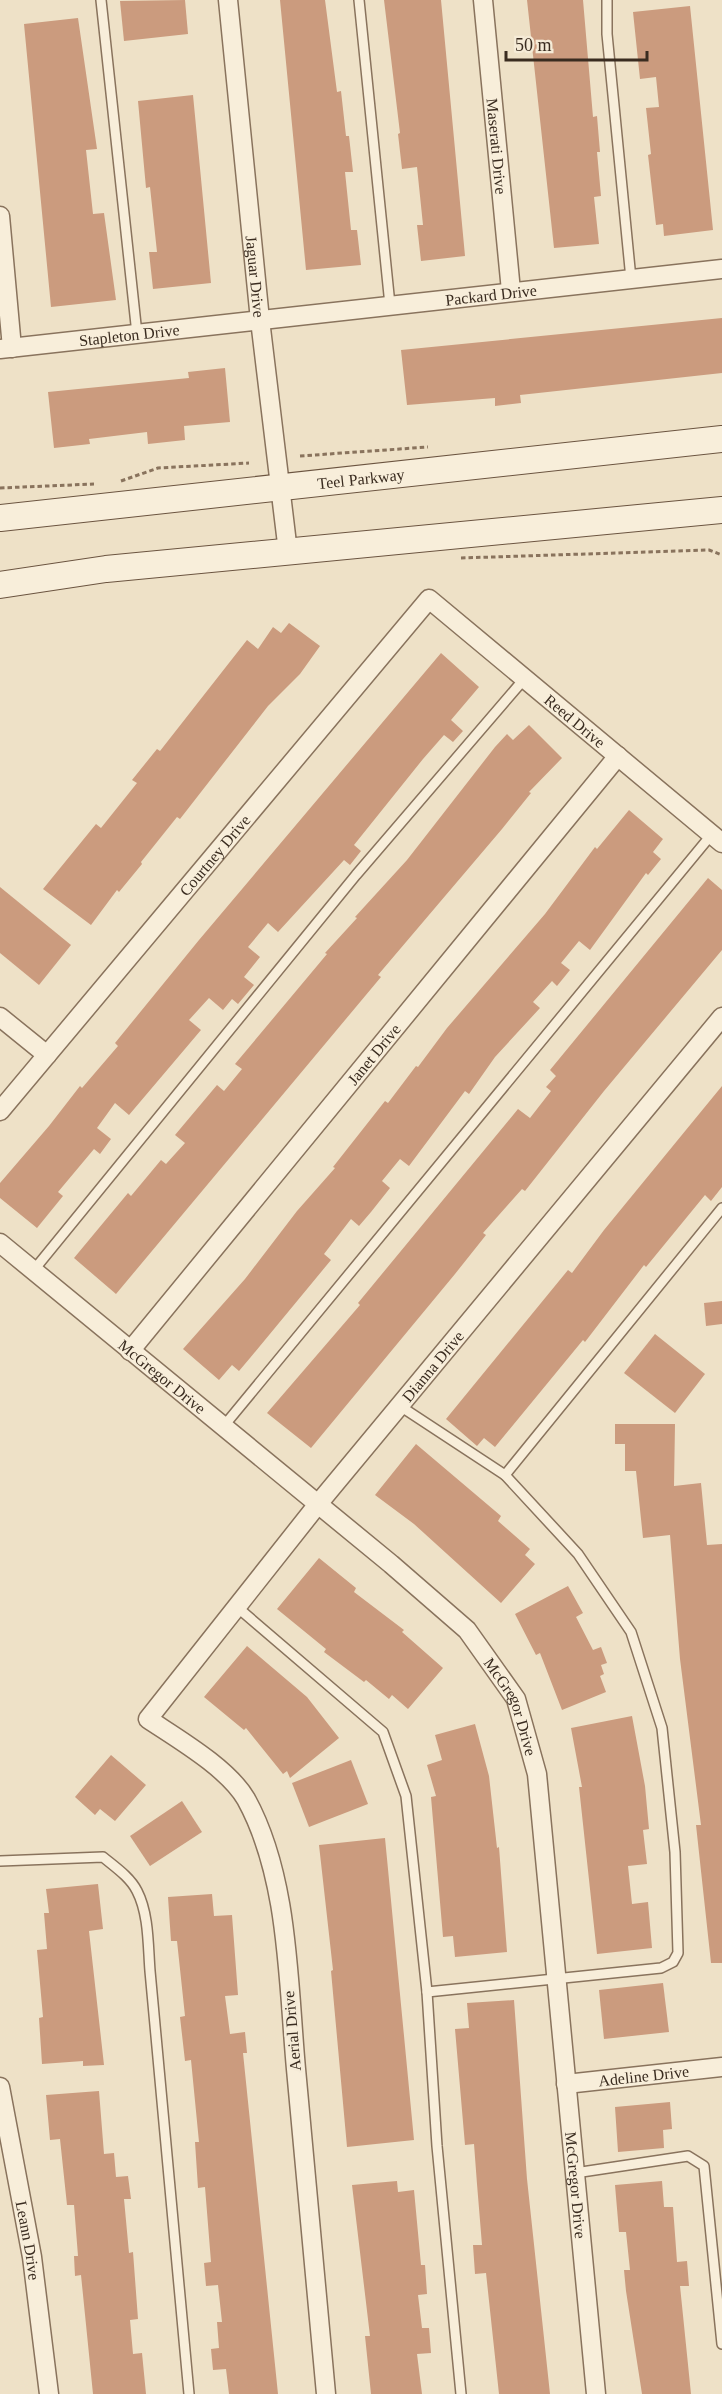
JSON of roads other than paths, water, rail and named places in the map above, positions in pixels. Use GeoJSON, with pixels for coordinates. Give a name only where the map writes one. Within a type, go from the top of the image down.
{"type":"FeatureCollection","features":[{"type":"Feature","properties":{"kind":"main road","name":"Teel Parkway"},"geometry":{"type":"LineString","coordinates":[[0,518],[722,439]]}},
{"type":"Feature","properties":{"kind":"main road"},"geometry":{"type":"LineString","coordinates":[[0,585],[106,569],[722,510]]}},
{"type":"Feature","properties":{"kind":"street","name":"Jaguar Drive"},"geometry":{"type":"LineString","coordinates":[[228,0],[260,320],[288,552]]}},
{"type":"Feature","properties":{"kind":"street","name":"Maserati Drive"},"geometry":{"type":"LineString","coordinates":[[483,0],[511,291]]}},
{"type":"Feature","properties":{"kind":"street"},"geometry":{"type":"LineString","coordinates":[[0,216],[6,348]]}},
{"type":"Feature","properties":{"kind":"street","name":"Packard Drive"},"geometry":{"type":"LineString","coordinates":[[260,320],[722,269]]}},
{"type":"Feature","properties":{"kind":"street","name":"Stapleton Drive"},"geometry":{"type":"LineString","coordinates":[[6,348],[260,320]]}},
{"type":"Feature","properties":{"kind":"street","name":"Reed Drive"},"geometry":{"type":"LineString","coordinates":[[429,599],[717,838]]}},
{"type":"Feature","properties":{"kind":"street","name":"Courtney Drive"},"geometry":{"type":"LineString","coordinates":[[0,1111],[429,599]]}},
{"type":"Feature","properties":{"kind":"street","name":"Janet Drive"},"geometry":{"type":"LineString","coordinates":[[130,1351],[618,756]]}},
{"type":"Feature","properties":{"kind":"street"},"geometry":{"type":"LineString","coordinates":[[0,1017],[47,1055]]}},
{"type":"Feature","properties":{"kind":"street","name":"Dianna Drive"},"geometry":{"type":"LineString","coordinates":[[148,1719],[318,1504],[721,1019]]}},
{"type":"Feature","properties":{"kind":"street","name":"McGregor Drive"},"geometry":{"type":"LineString","coordinates":[[0,1243],[318,1504],[467,1630],[516,1699],[537,1774],[596,2394]]}},
{"type":"Feature","properties":{"kind":"street","name":"Aerial Drive"},"geometry":{"type":"LineString","coordinates":[[148,1719],[191,1748],[245,1797],[266,1846],[278,1896],[286,1965],[326,2394]]}},
{"type":"Feature","properties":{"kind":"street","name":"Adeline Drive"},"geometry":{"type":"LineString","coordinates":[[566,2084],[722,2067]]}},
{"type":"Feature","properties":{"kind":"street","name":"Leann Drive"},"geometry":{"type":"LineString","coordinates":[[0,2087],[32,2257],[49,2394]]}},
{"type":"Feature","properties":{"kind":"lane"},"geometry":{"type":"LineString","coordinates":[[101,0],[137,334]]}},
{"type":"Feature","properties":{"kind":"lane"},"geometry":{"type":"LineString","coordinates":[[359,0],[390,305]]}},
{"type":"Feature","properties":{"kind":"lane"},"geometry":{"type":"LineString","coordinates":[[607,0],[607,34],[631,279]]}},
{"type":"Feature","properties":{"kind":"lane"},"geometry":{"type":"LineString","coordinates":[[33,1271],[356,875],[525,678]]}},
{"type":"Feature","properties":{"kind":"lane"},"geometry":{"type":"LineString","coordinates":[[223,1427],[717,838]]}},
{"type":"Feature","properties":{"kind":"lane"},"geometry":{"type":"LineString","coordinates":[[505,1475],[722,1208]]}},
{"type":"Feature","properties":{"kind":"lane"},"geometry":{"type":"LineString","coordinates":[[400,1406],[505,1475],[578,1554],[631,1632],[662,1728],[675,1852],[678,1953],[673,1962],[661,1968],[427,1992]]}},
{"type":"Feature","properties":{"kind":"lane"},"geometry":{"type":"LineString","coordinates":[[237,1607],[383,1732],[406,1796],[427,1992],[437,2146],[461,2394]]}},
{"type":"Feature","properties":{"kind":"lane"},"geometry":{"type":"LineString","coordinates":[[0,1861],[104,1857],[126,1876],[138,1892],[145,1921],[189,2394]]}},
{"type":"Feature","properties":{"kind":"lane"},"geometry":{"type":"LineString","coordinates":[[575,2173],[688,2156],[704,2166],[722,2344]]}}]}
